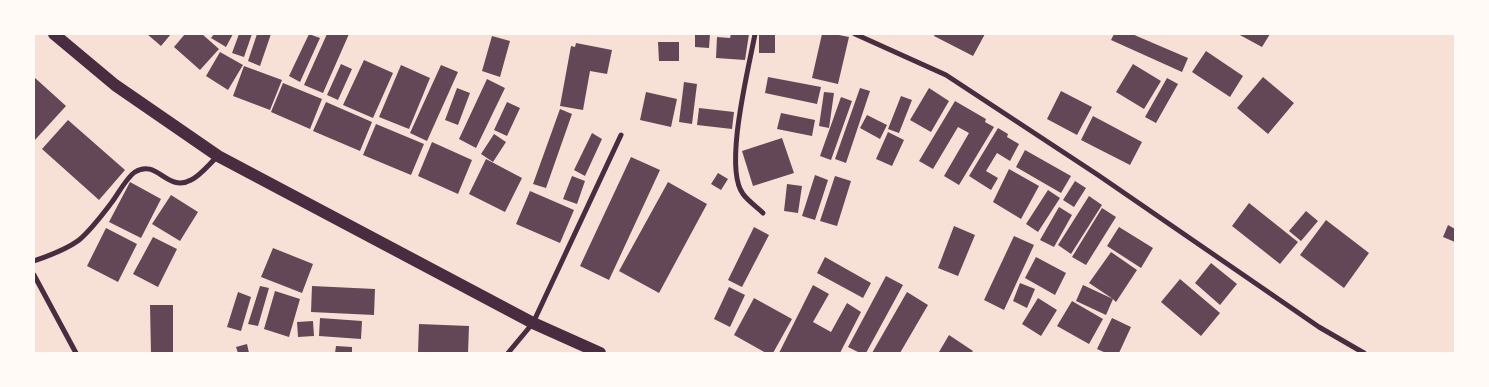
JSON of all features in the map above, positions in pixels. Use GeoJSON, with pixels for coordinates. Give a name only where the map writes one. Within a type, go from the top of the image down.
{"type":"FeatureCollection","features":[{"type":"Feature","properties":{"kind":"main road"},"geometry":{"type":"LineString","coordinates":[[54,34],[116,85],[218,156],[533,323],[600,353]]}},
{"type":"Feature","properties":{"kind":"street"},"geometry":{"type":"LineString","coordinates":[[755,34],[737,128],[736,176],[742,194],[763,212]]}},
{"type":"Feature","properties":{"kind":"street"},"geometry":{"type":"LineString","coordinates":[[855,34],[946,76],[1098,175],[1319,327],[1364,353]]}},
{"type":"Feature","properties":{"kind":"street"},"geometry":{"type":"LineString","coordinates":[[508,353],[533,323],[621,136]]}},
{"type":"Feature","properties":{"kind":"street"},"geometry":{"type":"LineString","coordinates":[[34,261],[53,254],[79,240],[106,210],[134,173],[144,168],[153,170],[170,182],[182,184],[192,180],[218,156]]}},
{"type":"Feature","properties":{"kind":"street"},"geometry":{"type":"LineString","coordinates":[[34,275],[76,353]]}},
{"type":"Feature","properties":{"kind":"building"},"geometry":{"type":"Polygon","coordinates":[[[147,34],[171,34],[161,46],[147,34]]]}},
{"type":"Feature","properties":{"kind":"building"},"geometry":{"type":"Polygon","coordinates":[[[185,34],[202,34],[219,49],[200,70],[174,47],[185,34]]]}},
{"type":"Feature","properties":{"kind":"building"},"geometry":{"type":"Polygon","coordinates":[[[214,34],[233,34],[226,47],[211,38],[214,34]]]}},
{"type":"Feature","properties":{"kind":"building"},"geometry":{"type":"Polygon","coordinates":[[[239,34],[252,34],[244,57],[232,53],[239,34]]]}},
{"type":"Feature","properties":{"kind":"building"},"geometry":{"type":"Polygon","coordinates":[[[257,34],[271,34],[260,66],[248,61],[257,34]]]}},
{"type":"Feature","properties":{"kind":"building"},"geometry":{"type":"Polygon","coordinates":[[[309,34],[320,38],[300,82],[289,76],[309,34]]]}},
{"type":"Feature","properties":{"kind":"building"},"geometry":{"type":"Polygon","coordinates":[[[327,34],[349,34],[323,93],[304,85],[327,34]]]}},
{"type":"Feature","properties":{"kind":"building"},"geometry":{"type":"Polygon","coordinates":[[[695,34],[710,34],[709,48],[695,47],[695,34]]]}},
{"type":"Feature","properties":{"kind":"building"},"geometry":{"type":"Polygon","coordinates":[[[731,34],[749,34],[745,60],[716,58],[717,37],[730,38],[731,34]]]}},
{"type":"Feature","properties":{"kind":"building"},"geometry":{"type":"Polygon","coordinates":[[[759,34],[775,34],[775,53],[759,53],[759,34]]]}},
{"type":"Feature","properties":{"kind":"building"},"geometry":{"type":"Polygon","coordinates":[[[822,34],[849,37],[838,84],[812,78],[822,34]]]}},
{"type":"Feature","properties":{"kind":"building"},"geometry":{"type":"Polygon","coordinates":[[[935,34],[985,34],[973,56],[934,36],[935,34]]]}},
{"type":"Feature","properties":{"kind":"building"},"geometry":{"type":"Polygon","coordinates":[[[1114,34],[1132,34],[1188,58],[1182,72],[1111,40],[1114,34]]]}},
{"type":"Feature","properties":{"kind":"building"},"geometry":{"type":"Polygon","coordinates":[[[1238,34],[1270,34],[1262,47],[1238,34]]]}},
{"type":"Feature","properties":{"kind":"building"},"geometry":{"type":"Polygon","coordinates":[[[492,36],[510,41],[500,77],[482,71],[492,36]]]}},
{"type":"Feature","properties":{"kind":"building"},"geometry":{"type":"Polygon","coordinates":[[[658,42],[679,42],[679,61],[659,61],[658,42]]]}},
{"type":"Feature","properties":{"kind":"building"},"geometry":{"type":"Polygon","coordinates":[[[576,43],[612,50],[607,74],[590,71],[583,110],[560,106],[571,46],[575,47],[576,43]]]}},
{"type":"Feature","properties":{"kind":"building"},"geometry":{"type":"Polygon","coordinates":[[[1206,51],[1243,76],[1230,97],[1192,72],[1206,51]]]}},
{"type":"Feature","properties":{"kind":"building"},"geometry":{"type":"Polygon","coordinates":[[[220,52],[243,65],[228,90],[206,76],[220,52]]]}},
{"type":"Feature","properties":{"kind":"building"},"geometry":{"type":"Polygon","coordinates":[[[364,60],[393,73],[373,118],[343,105],[364,60]]]}},
{"type":"Feature","properties":{"kind":"building"},"geometry":{"type":"Polygon","coordinates":[[[341,64],[352,69],[338,100],[327,95],[341,64]]]}},
{"type":"Feature","properties":{"kind":"building"},"geometry":{"type":"Polygon","coordinates":[[[1133,64],[1161,81],[1144,109],[1116,92],[1133,64]]]}},
{"type":"Feature","properties":{"kind":"building"},"geometry":{"type":"Polygon","coordinates":[[[401,65],[430,78],[409,129],[379,117],[401,65]]]}},
{"type":"Feature","properties":{"kind":"building"},"geometry":{"type":"Polygon","coordinates":[[[441,65],[458,72],[427,141],[410,133],[441,65]]]}},
{"type":"Feature","properties":{"kind":"building"},"geometry":{"type":"Polygon","coordinates":[[[244,66],[282,80],[270,110],[233,96],[244,66]]]}},
{"type":"Feature","properties":{"kind":"building"},"geometry":{"type":"Polygon","coordinates":[[[34,77],[66,106],[34,141],[34,77]]]}},
{"type":"Feature","properties":{"kind":"building"},"geometry":{"type":"Polygon","coordinates":[[[768,77],[821,87],[817,104],[765,93],[768,77]]]}},
{"type":"Feature","properties":{"kind":"building"},"geometry":{"type":"Polygon","coordinates":[[[1263,77],[1294,103],[1268,134],[1237,108],[1263,77]]]}},
{"type":"Feature","properties":{"kind":"building"},"geometry":{"type":"Polygon","coordinates":[[[1167,78],[1178,84],[1156,123],[1145,117],[1167,78]]]}},
{"type":"Feature","properties":{"kind":"building"},"geometry":{"type":"Polygon","coordinates":[[[487,79],[505,88],[476,148],[459,139],[487,79]]]}},
{"type":"Feature","properties":{"kind":"building"},"geometry":{"type":"Polygon","coordinates":[[[684,82],[697,84],[692,124],[679,122],[684,82]]]}},
{"type":"Feature","properties":{"kind":"building"},"geometry":{"type":"Polygon","coordinates":[[[283,83],[322,99],[310,129],[271,112],[283,83]]]}},
{"type":"Feature","properties":{"kind":"building"},"geometry":{"type":"Polygon","coordinates":[[[457,88],[470,93],[458,125],[445,120],[457,88]]]}},
{"type":"Feature","properties":{"kind":"building"},"geometry":{"type":"Polygon","coordinates":[[[860,88],[870,91],[846,163],[835,159],[860,88]]]}},
{"type":"Feature","properties":{"kind":"building"},"geometry":{"type":"Polygon","coordinates":[[[929,88],[949,101],[931,132],[910,120],[929,88]]]}},
{"type":"Feature","properties":{"kind":"building"},"geometry":{"type":"Polygon","coordinates":[[[1061,91],[1092,107],[1077,135],[1047,119],[1061,91]]]}},
{"type":"Feature","properties":{"kind":"building"},"geometry":{"type":"Polygon","coordinates":[[[646,92],[677,99],[671,127],[640,120],[646,92]]]}},
{"type":"Feature","properties":{"kind":"building"},"geometry":{"type":"Polygon","coordinates":[[[824,92],[834,93],[829,128],[819,126],[824,92]]]}},
{"type":"Feature","properties":{"kind":"building"},"geometry":{"type":"Polygon","coordinates":[[[901,96],[912,100],[899,133],[888,129],[901,96]]]}},
{"type":"Feature","properties":{"kind":"building"},"geometry":{"type":"Polygon","coordinates":[[[841,97],[852,101],[831,160],[820,156],[841,97]]]}},
{"type":"Feature","properties":{"kind":"building"},"geometry":{"type":"Polygon","coordinates":[[[955,101],[986,119],[985,122],[994,127],[959,185],[944,176],[969,133],[958,127],[933,169],[919,161],[955,101]]]}},
{"type":"Feature","properties":{"kind":"building"},"geometry":{"type":"Polygon","coordinates":[[[326,102],[372,122],[360,151],[313,131],[326,102]]]}},
{"type":"Feature","properties":{"kind":"building"},"geometry":{"type":"Polygon","coordinates":[[[507,102],[520,108],[507,136],[494,130],[507,102]]]}},
{"type":"Feature","properties":{"kind":"building"},"geometry":{"type":"Polygon","coordinates":[[[699,108],[734,112],[732,129],[697,125],[699,108]]]}},
{"type":"Feature","properties":{"kind":"building"},"geometry":{"type":"Polygon","coordinates":[[[560,109],[572,114],[546,188],[533,184],[560,109]]]}},
{"type":"Feature","properties":{"kind":"building"},"geometry":{"type":"Polygon","coordinates":[[[781,113],[815,120],[812,136],[777,129],[781,113]]]}},
{"type":"Feature","properties":{"kind":"building"},"geometry":{"type":"Polygon","coordinates":[[[867,115],[887,125],[880,139],[860,128],[867,115]]]}},
{"type":"Feature","properties":{"kind":"building"},"geometry":{"type":"Polygon","coordinates":[[[1093,116],[1142,142],[1130,165],[1081,140],[1093,116]]]}},
{"type":"Feature","properties":{"kind":"building"},"geometry":{"type":"Polygon","coordinates":[[[68,120],[125,170],[99,200],[42,149],[68,120]]]}},
{"type":"Feature","properties":{"kind":"building"},"geometry":{"type":"Polygon","coordinates":[[[376,124],[424,144],[411,175],[363,155],[376,124]]]}},
{"type":"Feature","properties":{"kind":"building"},"geometry":{"type":"Polygon","coordinates":[[[998,128],[1008,134],[1007,137],[1019,144],[1010,161],[997,153],[986,171],[998,178],[991,190],[969,176],[998,128]]]}},
{"type":"Feature","properties":{"kind":"building"},"geometry":{"type":"Polygon","coordinates":[[[888,132],[904,140],[892,166],[876,159],[888,132]]]}},
{"type":"Feature","properties":{"kind":"building"},"geometry":{"type":"Polygon","coordinates":[[[592,133],[602,139],[585,176],[574,170],[592,133]]]}},
{"type":"Feature","properties":{"kind":"building"},"geometry":{"type":"Polygon","coordinates":[[[494,134],[506,142],[493,162],[481,154],[494,134]]]}},
{"type":"Feature","properties":{"kind":"building"},"geometry":{"type":"Polygon","coordinates":[[[782,138],[794,173],[753,186],[742,151],[782,138]]]}},
{"type":"Feature","properties":{"kind":"building"},"geometry":{"type":"Polygon","coordinates":[[[432,142],[472,160],[458,194],[418,176],[432,142]]]}},
{"type":"Feature","properties":{"kind":"building"},"geometry":{"type":"Polygon","coordinates":[[[1025,150],[1071,176],[1061,193],[1016,167],[1025,150]]]}},
{"type":"Feature","properties":{"kind":"building"},"geometry":{"type":"Polygon","coordinates":[[[631,157],[660,170],[609,280],[580,266],[631,157]]]}},
{"type":"Feature","properties":{"kind":"building"},"geometry":{"type":"Polygon","coordinates":[[[486,159],[522,178],[505,212],[469,194],[486,159]]]}},
{"type":"Feature","properties":{"kind":"building"},"geometry":{"type":"Polygon","coordinates":[[[1009,169],[1039,186],[1021,219],[993,202],[1009,169]]]}},
{"type":"Feature","properties":{"kind":"building"},"geometry":{"type":"Polygon","coordinates":[[[718,173],[728,179],[721,190],[711,184],[718,173]]]}},
{"type":"Feature","properties":{"kind":"building"},"geometry":{"type":"Polygon","coordinates":[[[815,175],[828,180],[815,220],[802,216],[815,175]]]}},
{"type":"Feature","properties":{"kind":"building"},"geometry":{"type":"Polygon","coordinates":[[[572,176],[585,181],[577,204],[563,199],[572,176]]]}},
{"type":"Feature","properties":{"kind":"building"},"geometry":{"type":"Polygon","coordinates":[[[835,176],[851,181],[837,226],[820,221],[835,176]]]}},
{"type":"Feature","properties":{"kind":"building"},"geometry":{"type":"Polygon","coordinates":[[[1075,181],[1086,188],[1074,207],[1063,200],[1075,181]]]}},
{"type":"Feature","properties":{"kind":"building"},"geometry":{"type":"Polygon","coordinates":[[[130,182],[161,199],[141,238],[109,222],[130,182]]]}},
{"type":"Feature","properties":{"kind":"building"},"geometry":{"type":"Polygon","coordinates":[[[668,182],[707,204],[659,293],[619,271],[668,182]]]}},
{"type":"Feature","properties":{"kind":"building"},"geometry":{"type":"Polygon","coordinates":[[[787,184],[802,186],[798,213],[784,211],[787,184]]]}},
{"type":"Feature","properties":{"kind":"building"},"geometry":{"type":"Polygon","coordinates":[[[1048,190],[1060,198],[1038,232],[1026,224],[1048,190]]]}},
{"type":"Feature","properties":{"kind":"building"},"geometry":{"type":"Polygon","coordinates":[[[530,191],[574,210],[560,243],[516,224],[530,191]]]}},
{"type":"Feature","properties":{"kind":"building"},"geometry":{"type":"Polygon","coordinates":[[[171,195],[198,212],[180,241],[152,224],[171,195]]]}},
{"type":"Feature","properties":{"kind":"building"},"geometry":{"type":"Polygon","coordinates":[[[1089,196],[1102,205],[1071,254],[1058,245],[1089,196]]]}},
{"type":"Feature","properties":{"kind":"building"},"geometry":{"type":"Polygon","coordinates":[[[1249,203],[1298,242],[1280,264],[1232,226],[1249,203]]]}},
{"type":"Feature","properties":{"kind":"building"},"geometry":{"type":"Polygon","coordinates":[[[1059,207],[1072,215],[1054,247],[1040,240],[1059,207]]]}},
{"type":"Feature","properties":{"kind":"building"},"geometry":{"type":"Polygon","coordinates":[[[1102,208],[1116,217],[1086,265],[1072,257],[1102,208]]]}},
{"type":"Feature","properties":{"kind":"building"},"geometry":{"type":"Polygon","coordinates":[[[1306,211],[1318,221],[1301,241],[1289,231],[1306,211]]]}},
{"type":"Feature","properties":{"kind":"building"},"geometry":{"type":"Polygon","coordinates":[[[1326,220],[1369,253],[1344,288],[1300,255],[1326,220]]]}},
{"type":"Feature","properties":{"kind":"building"},"geometry":{"type":"Polygon","coordinates":[[[1448,225],[1455,229],[1455,242],[1443,237],[1448,225]]]}},
{"type":"Feature","properties":{"kind":"building"},"geometry":{"type":"Polygon","coordinates":[[[954,226],[975,235],[958,276],[938,268],[954,226]]]}},
{"type":"Feature","properties":{"kind":"building"},"geometry":{"type":"Polygon","coordinates":[[[754,227],[769,235],[742,287],[728,280],[754,227]]]}},
{"type":"Feature","properties":{"kind":"building"},"geometry":{"type":"Polygon","coordinates":[[[1119,227],[1153,248],[1141,268],[1107,246],[1119,227]]]}},
{"type":"Feature","properties":{"kind":"building"},"geometry":{"type":"Polygon","coordinates":[[[106,228],[137,244],[118,282],[87,266],[106,228]]]}},
{"type":"Feature","properties":{"kind":"building"},"geometry":{"type":"Polygon","coordinates":[[[1014,236],[1034,245],[1004,310],[984,300],[1014,236]]]}},
{"type":"Feature","properties":{"kind":"building"},"geometry":{"type":"Polygon","coordinates":[[[153,237],[177,249],[158,287],[133,274],[153,237]]]}},
{"type":"Feature","properties":{"kind":"building"},"geometry":{"type":"Polygon","coordinates":[[[273,248],[313,264],[302,293],[261,277],[273,248]]]}},
{"type":"Feature","properties":{"kind":"building"},"geometry":{"type":"Polygon","coordinates":[[[1111,252],[1137,270],[1116,302],[1089,283],[1111,252]]]}},
{"type":"Feature","properties":{"kind":"building"},"geometry":{"type":"Polygon","coordinates":[[[825,257],[871,283],[863,298],[817,273],[825,257]]]}},
{"type":"Feature","properties":{"kind":"building"},"geometry":{"type":"Polygon","coordinates":[[[1036,257],[1066,273],[1055,295],[1025,278],[1036,257]]]}},
{"type":"Feature","properties":{"kind":"building"},"geometry":{"type":"Polygon","coordinates":[[[1211,263],[1237,284],[1220,305],[1195,283],[1211,263]]]}},
{"type":"Feature","properties":{"kind":"building"},"geometry":{"type":"Polygon","coordinates":[[[886,276],[903,285],[866,353],[860,353],[848,347],[886,276]]]}},
{"type":"Feature","properties":{"kind":"building"},"geometry":{"type":"Polygon","coordinates":[[[1180,279],[1220,313],[1201,336],[1161,302],[1180,279]]]}},
{"type":"Feature","properties":{"kind":"building"},"geometry":{"type":"Polygon","coordinates":[[[1020,283],[1035,289],[1027,308],[1013,301],[1020,283]]]}},
{"type":"Feature","properties":{"kind":"building"},"geometry":{"type":"Polygon","coordinates":[[[813,285],[829,294],[813,322],[831,332],[847,303],[861,312],[840,353],[779,353],[813,285]]]}},
{"type":"Feature","properties":{"kind":"building"},"geometry":{"type":"Polygon","coordinates":[[[1083,285],[1113,299],[1106,315],[1076,301],[1083,285]]]}},
{"type":"Feature","properties":{"kind":"building"},"geometry":{"type":"Polygon","coordinates":[[[260,286],[269,288],[258,326],[248,324],[260,286]]]}},
{"type":"Feature","properties":{"kind":"building"},"geometry":{"type":"Polygon","coordinates":[[[312,286],[375,289],[374,315],[311,312],[312,286]]]}},
{"type":"Feature","properties":{"kind":"building"},"geometry":{"type":"Polygon","coordinates":[[[729,287],[745,295],[730,327],[714,319],[729,287]]]}},
{"type":"Feature","properties":{"kind":"building"},"geometry":{"type":"Polygon","coordinates":[[[275,291],[300,299],[289,337],[264,329],[275,291]]]}},
{"type":"Feature","properties":{"kind":"building"},"geometry":{"type":"Polygon","coordinates":[[[238,292],[251,297],[241,331],[227,327],[238,292]]]}},
{"type":"Feature","properties":{"kind":"building"},"geometry":{"type":"Polygon","coordinates":[[[907,292],[928,305],[900,353],[872,353],[907,292]]]}},
{"type":"Feature","properties":{"kind":"building"},"geometry":{"type":"Polygon","coordinates":[[[754,298],[792,319],[773,353],[766,353],[734,335],[754,298]]]}},
{"type":"Feature","properties":{"kind":"building"},"geometry":{"type":"Polygon","coordinates":[[[1038,298],[1057,310],[1041,336],[1022,324],[1038,298]]]}},
{"type":"Feature","properties":{"kind":"building"},"geometry":{"type":"Polygon","coordinates":[[[1072,301],[1103,319],[1089,344],[1057,326],[1072,301]]]}},
{"type":"Feature","properties":{"kind":"building"},"geometry":{"type":"Polygon","coordinates":[[[150,305],[173,305],[173,353],[151,353],[150,305]]]}},
{"type":"Feature","properties":{"kind":"building"},"geometry":{"type":"Polygon","coordinates":[[[320,318],[362,321],[361,339],[319,336],[320,318]]]}},
{"type":"Feature","properties":{"kind":"building"},"geometry":{"type":"Polygon","coordinates":[[[1112,318],[1131,327],[1119,353],[1106,353],[1097,349],[1112,318]]]}},
{"type":"Feature","properties":{"kind":"building"},"geometry":{"type":"Polygon","coordinates":[[[313,321],[314,336],[298,337],[297,322],[313,321]]]}},
{"type":"Feature","properties":{"kind":"building"},"geometry":{"type":"Polygon","coordinates":[[[419,324],[469,326],[468,353],[418,353],[419,324]]]}},
{"type":"Feature","properties":{"kind":"building"},"geometry":{"type":"Polygon","coordinates":[[[949,335],[973,351],[971,353],[939,352],[949,335]]]}},
{"type":"Feature","properties":{"kind":"building"},"geometry":{"type":"Polygon","coordinates":[[[247,344],[249,353],[238,353],[236,347],[247,344]]]}},
{"type":"Feature","properties":{"kind":"building"},"geometry":{"type":"Polygon","coordinates":[[[336,346],[352,347],[352,353],[335,353],[336,346]]]}}]}
